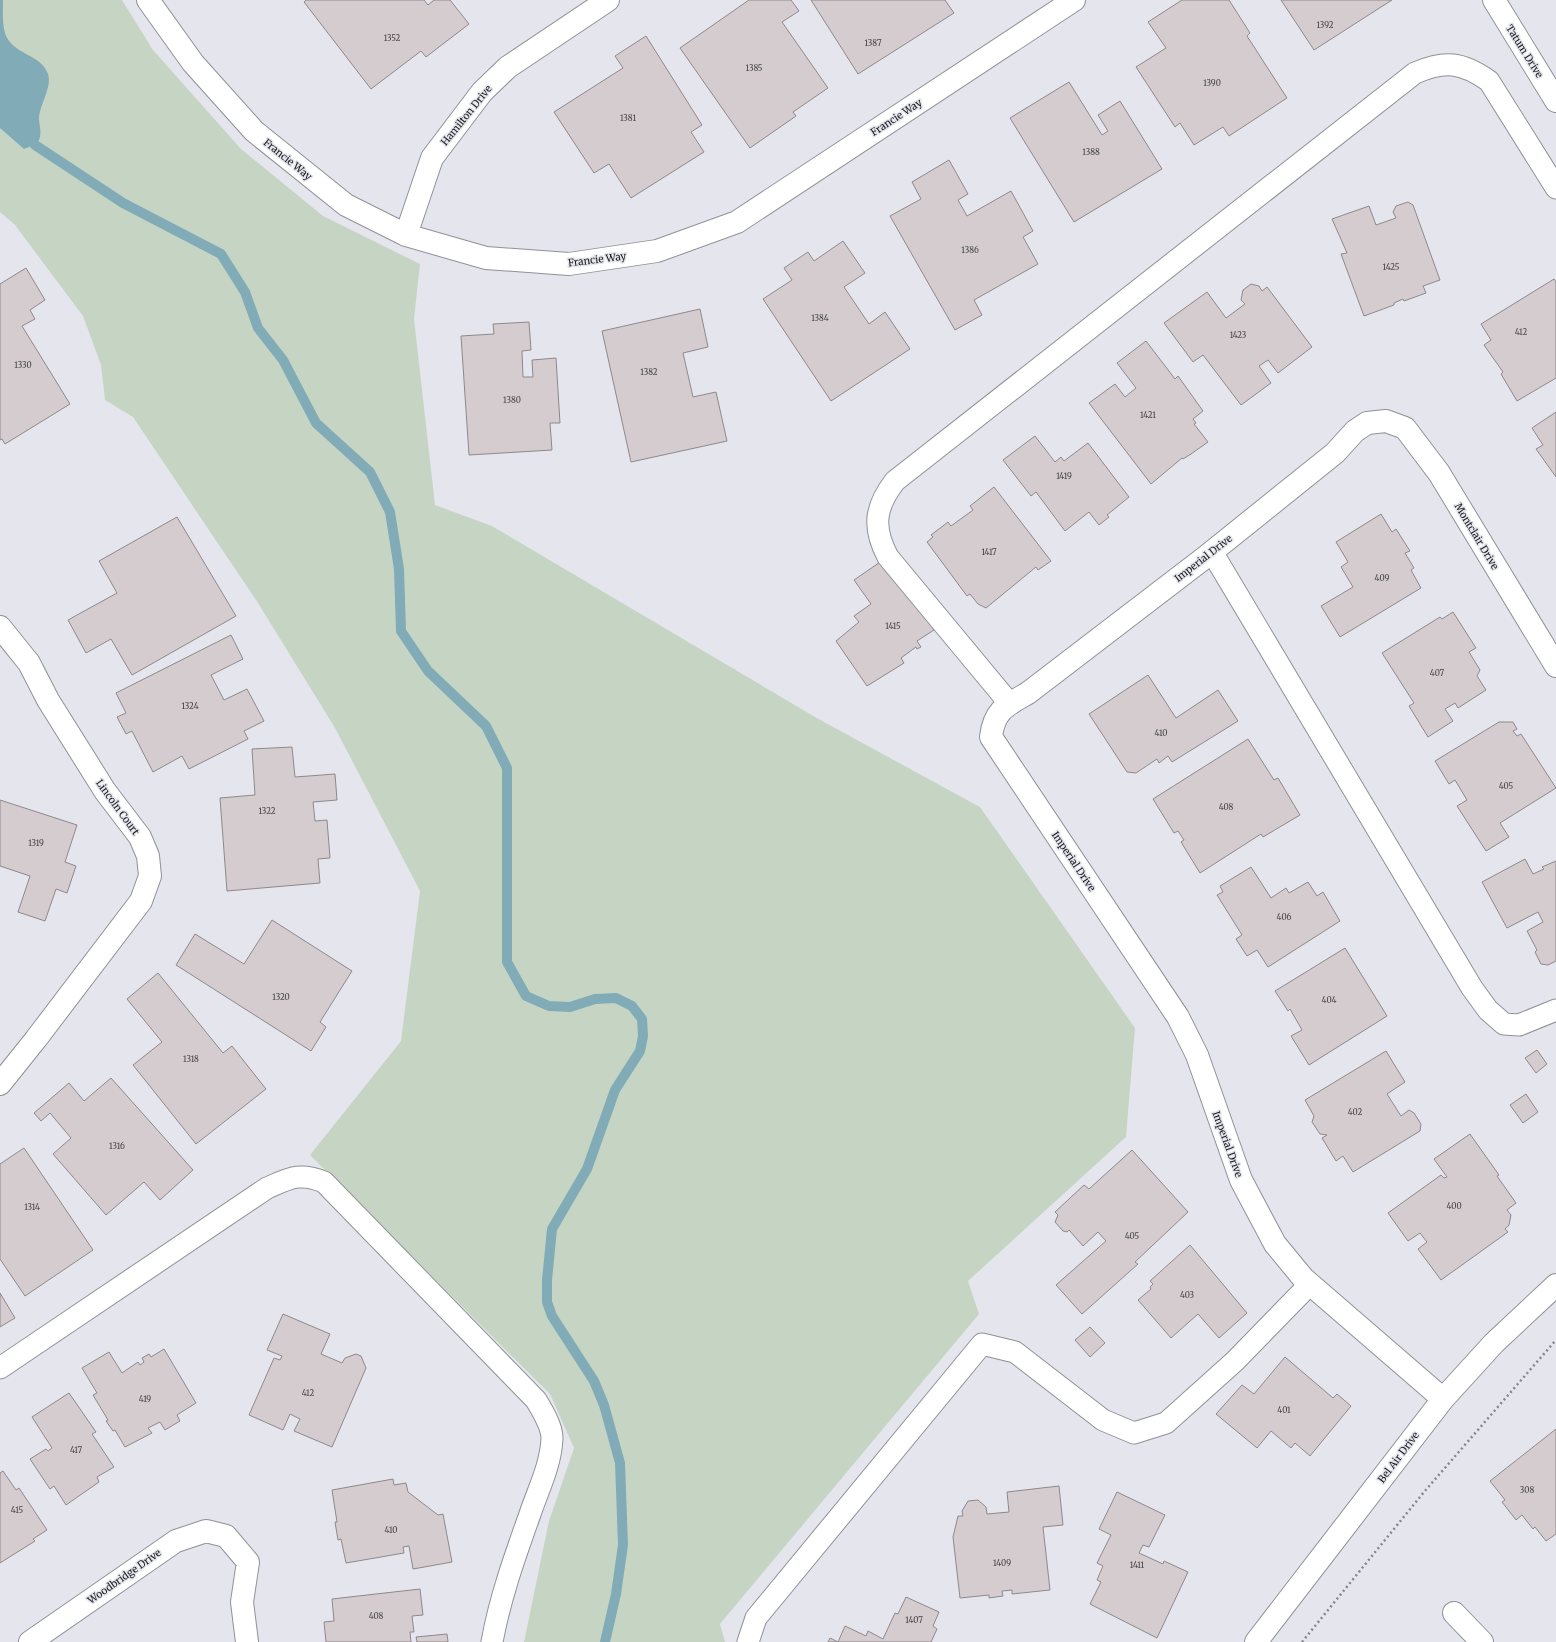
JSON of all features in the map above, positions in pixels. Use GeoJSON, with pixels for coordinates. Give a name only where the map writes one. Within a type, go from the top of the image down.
{"type":"FeatureCollection","features":[{"type":"Feature","properties":{"kind":"street","name":"Francie Way"},"geometry":{"type":"LineString","coordinates":[[148,0],[193,64],[254,131],[346,205],[406,235],[486,258],[569,264],[657,251],[737,222],[1074,0]]}},
{"type":"Feature","properties":{"kind":"street","name":"Hamilton Drive"},"geometry":{"type":"LineString","coordinates":[[406,235],[432,158],[482,92],[508,67],[608,0]]}},
{"type":"Feature","properties":{"kind":"street","name":"Tatum Drive"},"geometry":{"type":"LineString","coordinates":[[1494,0],[1556,101]]}},
{"type":"Feature","properties":{"kind":"street","name":"Imperial Drive"},"geometry":{"type":"LineString","coordinates":[[1386,421],[1367,424],[1355,431],[1335,453],[1212,552],[1028,693],[1002,708],[992,724],[991,737],[1178,1017],[1197,1055],[1241,1180],[1275,1244],[1310,1284],[1443,1399]]}},
{"type":"Feature","properties":{"kind":"street","name":"Montclair Drive"},"geometry":{"type":"LineString","coordinates":[[1386,421],[1405,428],[1439,473],[1556,666]]}},
{"type":"Feature","properties":{"kind":"street","name":"Lincoln Court"},"geometry":{"type":"LineString","coordinates":[[0,627],[29,663],[48,700],[105,791],[140,837],[148,856],[150,876],[142,901],[60,1009],[0,1084]]}},
{"type":"Feature","properties":{"kind":"street","name":"Bel Air Drive"},"geometry":{"type":"LineString","coordinates":[[1256,1642],[1443,1399],[1494,1342],[1556,1285]]}},
{"type":"Feature","properties":{"kind":"street","name":"Woodbridge Drive"},"geometry":{"type":"LineString","coordinates":[[30,1642],[176,1541],[206,1531],[226,1536],[248,1562],[242,1602],[246,1642]]}},
{"type":"Feature","properties":{"kind":"street"},"geometry":{"type":"LineString","coordinates":[[1454,1613],[1482,1642]]}},
{"type":"Feature","properties":{"kind":"lane"},"geometry":{"type":"LineString","coordinates":[[1010,704],[888,557],[880,542],[877,526],[879,510],[885,494],[895,481],[1415,73],[1433,65],[1454,64],[1472,69],[1489,81],[1556,188]]}},
{"type":"Feature","properties":{"kind":"lane"},"geometry":{"type":"LineString","coordinates":[[1212,552],[1468,981],[1488,1010],[1504,1024],[1519,1025],[1556,1010]]}},
{"type":"Feature","properties":{"kind":"lane"},"geometry":{"type":"LineString","coordinates":[[0,1368],[267,1188],[291,1178],[310,1176],[324,1182],[536,1400],[545,1416],[552,1437],[549,1461],[510,1569],[492,1642]]}},
{"type":"Feature","properties":{"kind":"lane"},"geometry":{"type":"LineString","coordinates":[[748,1642],[756,1618],[982,1344],[1015,1352],[1103,1420],[1134,1433],[1166,1422],[1235,1361],[1310,1284]]}},
{"type":"Feature","properties":{"kind":"path"},"geometry":{"type":"LineString","coordinates":[[1302,1642],[1424,1492],[1556,1340]]}},
{"type":"Feature","properties":{"kind":"green space"},"geometry":{"type":"Polygon","coordinates":[[[0,0],[122,0],[153,50],[241,149],[323,216],[420,264],[414,319],[435,505],[492,526],[815,717],[980,807],[1135,1028],[1126,1137],[968,1281],[979,1314],[720,1624],[725,1642],[524,1642],[549,1521],[574,1448],[550,1394],[310,1155],[401,1041],[420,891],[335,728],[258,603],[133,417],[105,400],[101,365],[83,316],[15,225],[0,212],[0,0]]]}},
{"type":"Feature","properties":{"kind":"water"},"geometry":{"type":"Polygon","coordinates":[[[0,0],[3,0],[3,23],[6,36],[16,47],[40,63],[45,68],[49,78],[48,88],[39,115],[39,140],[36,144],[24,149],[0,128],[0,0]]]}},
{"type":"Feature","properties":{"kind":"building"},"geometry":{"type":"Polygon","coordinates":[[[306,0],[424,0],[428,5],[434,0],[450,0],[469,24],[426,57],[421,51],[371,89],[304,2],[306,0]]]}},
{"type":"Feature","properties":{"kind":"building"},"geometry":{"type":"Polygon","coordinates":[[[749,0],[791,0],[799,11],[782,22],[828,88],[793,112],[796,116],[750,148],[680,48],[749,0]]]}},
{"type":"Feature","properties":{"kind":"building"},"geometry":{"type":"Polygon","coordinates":[[[811,0],[945,0],[954,13],[858,74],[811,0]]]}},
{"type":"Feature","properties":{"kind":"building"},"geometry":{"type":"Polygon","coordinates":[[[1182,0],[1229,0],[1250,33],[1247,36],[1287,98],[1229,136],[1223,127],[1194,145],[1180,123],[1175,127],[1136,67],[1166,48],[1148,22],[1182,0]]]}},
{"type":"Feature","properties":{"kind":"building"},"geometry":{"type":"Polygon","coordinates":[[[1281,0],[1392,0],[1314,50],[1281,0]]]}},
{"type":"Feature","properties":{"kind":"building"},"geometry":{"type":"Polygon","coordinates":[[[646,36],[702,125],[691,132],[704,152],[631,198],[609,164],[594,173],[554,112],[623,68],[615,56],[646,36]]]}},
{"type":"Feature","properties":{"kind":"building"},"geometry":{"type":"Polygon","coordinates":[[[1069,82],[1102,135],[1108,131],[1098,115],[1120,101],[1162,169],[1074,222],[1010,118],[1069,82]]]}},
{"type":"Feature","properties":{"kind":"building"},"geometry":{"type":"Polygon","coordinates":[[[949,160],[968,194],[958,200],[967,216],[1011,191],[1033,231],[1023,237],[1038,264],[974,300],[982,315],[955,330],[890,216],[921,199],[912,182],[949,160]]]}},
{"type":"Feature","properties":{"kind":"building"},"geometry":{"type":"Polygon","coordinates":[[[1408,202],[1413,205],[1440,280],[1423,286],[1426,293],[1404,301],[1403,299],[1394,303],[1394,305],[1364,316],[1341,254],[1347,253],[1332,219],[1369,206],[1376,225],[1396,218],[1393,212],[1396,206],[1408,202]]]}},
{"type":"Feature","properties":{"kind":"building"},"geometry":{"type":"Polygon","coordinates":[[[843,241],[865,273],[844,287],[869,324],[885,312],[910,349],[831,401],[763,299],[792,280],[784,268],[808,252],[814,261],[843,241]]]}},
{"type":"Feature","properties":{"kind":"building"},"geometry":{"type":"Polygon","coordinates":[[[26,268],[45,300],[30,310],[35,319],[22,326],[70,404],[5,444],[2,439],[0,440],[0,284],[26,268]]]}},
{"type":"Feature","properties":{"kind":"building"},"geometry":{"type":"Polygon","coordinates":[[[1554,279],[1556,282],[1556,378],[1517,401],[1501,374],[1503,372],[1484,345],[1491,340],[1481,324],[1554,279]]]}},
{"type":"Feature","properties":{"kind":"building"},"geometry":{"type":"Polygon","coordinates":[[[1251,284],[1259,286],[1262,291],[1267,287],[1312,347],[1278,373],[1268,360],[1259,366],[1271,383],[1241,405],[1203,355],[1193,362],[1164,323],[1207,292],[1226,318],[1245,304],[1241,300],[1243,290],[1251,284]]]}},
{"type":"Feature","properties":{"kind":"building"},"geometry":{"type":"Polygon","coordinates":[[[700,309],[708,347],[683,353],[693,397],[716,392],[727,441],[631,462],[602,331],[700,309]]]}},
{"type":"Feature","properties":{"kind":"building"},"geometry":{"type":"Polygon","coordinates":[[[529,322],[531,350],[522,351],[523,377],[533,377],[532,360],[556,358],[560,423],[550,423],[552,450],[469,455],[461,336],[494,334],[493,324],[529,322]]]}},
{"type":"Feature","properties":{"kind":"building"},"geometry":{"type":"Polygon","coordinates":[[[1146,341],[1175,379],[1178,376],[1203,411],[1193,419],[1196,423],[1194,424],[1208,442],[1183,459],[1182,458],[1151,484],[1089,403],[1115,384],[1125,397],[1136,388],[1117,363],[1146,341]]]}},
{"type":"Feature","properties":{"kind":"building"},"geometry":{"type":"Polygon","coordinates":[[[1556,412],[1556,477],[1536,449],[1543,445],[1532,428],[1556,412]]]}},
{"type":"Feature","properties":{"kind":"building"},"geometry":{"type":"Polygon","coordinates":[[[1035,436],[1055,462],[1061,457],[1064,461],[1088,443],[1129,497],[1107,515],[1109,517],[1099,525],[1089,512],[1065,531],[1036,492],[1031,496],[1003,460],[1035,436]]]}},
{"type":"Feature","properties":{"kind":"building"},"geometry":{"type":"Polygon","coordinates":[[[994,487],[1051,561],[1038,570],[1036,567],[986,608],[978,604],[970,594],[967,596],[927,542],[933,537],[931,535],[948,522],[951,526],[973,510],[970,506],[994,487]]]}},
{"type":"Feature","properties":{"kind":"building"},"geometry":{"type":"Polygon","coordinates":[[[1381,514],[1392,532],[1396,529],[1410,551],[1405,553],[1414,568],[1411,570],[1421,588],[1340,637],[1321,606],[1353,587],[1341,567],[1348,562],[1336,542],[1381,514]]]}},
{"type":"Feature","properties":{"kind":"building"},"geometry":{"type":"Polygon","coordinates":[[[177,517],[236,616],[132,675],[111,639],[86,653],[68,620],[117,593],[99,561],[177,517]]]}},
{"type":"Feature","properties":{"kind":"building"},"geometry":{"type":"Polygon","coordinates":[[[883,560],[903,585],[934,630],[917,641],[921,647],[917,649],[916,647],[901,658],[904,663],[867,686],[836,641],[859,622],[854,616],[871,604],[854,580],[883,560]]]}},
{"type":"Feature","properties":{"kind":"building"},"geometry":{"type":"Polygon","coordinates":[[[1453,612],[1476,648],[1469,652],[1480,670],[1477,676],[1486,690],[1458,708],[1455,703],[1445,709],[1453,721],[1428,737],[1409,706],[1414,703],[1382,653],[1440,617],[1442,619],[1453,612]]]}},
{"type":"Feature","properties":{"kind":"building"},"geometry":{"type":"Polygon","coordinates":[[[231,635],[243,659],[211,675],[224,700],[247,689],[264,721],[244,731],[248,739],[189,769],[182,756],[153,772],[132,731],[126,734],[117,717],[126,713],[116,693],[231,635]]]}},
{"type":"Feature","properties":{"kind":"building"},"geometry":{"type":"Polygon","coordinates":[[[1148,675],[1176,718],[1218,690],[1238,721],[1172,762],[1168,756],[1159,763],[1157,759],[1136,773],[1127,772],[1089,714],[1148,675]]]}},
{"type":"Feature","properties":{"kind":"building"},"geometry":{"type":"Polygon","coordinates":[[[1499,722],[1513,722],[1517,729],[1513,731],[1517,736],[1521,734],[1556,788],[1500,823],[1509,837],[1486,851],[1457,806],[1467,800],[1455,780],[1449,784],[1435,761],[1499,722]]]}},
{"type":"Feature","properties":{"kind":"building"},"geometry":{"type":"Polygon","coordinates":[[[1248,739],[1274,780],[1278,778],[1300,815],[1263,837],[1261,834],[1200,873],[1181,842],[1184,840],[1178,831],[1174,833],[1153,799],[1248,739]]]}},
{"type":"Feature","properties":{"kind":"building"},"geometry":{"type":"Polygon","coordinates":[[[292,747],[295,777],[335,774],[337,800],[313,802],[315,821],[327,820],[330,858],[318,859],[320,883],[227,891],[220,798],[255,795],[252,749],[292,747]]]}},
{"type":"Feature","properties":{"kind":"building"},"geometry":{"type":"Polygon","coordinates":[[[0,800],[77,825],[65,862],[76,866],[67,893],[56,889],[45,921],[18,912],[30,876],[0,866],[0,800]]]}},
{"type":"Feature","properties":{"kind":"building"},"geometry":{"type":"Polygon","coordinates":[[[1525,859],[1533,874],[1544,869],[1542,867],[1556,861],[1556,961],[1548,965],[1541,964],[1535,952],[1537,950],[1527,931],[1543,922],[1538,912],[1507,928],[1482,882],[1525,859]]]}},
{"type":"Feature","properties":{"kind":"building"},"geometry":{"type":"Polygon","coordinates":[[[1251,867],[1271,898],[1286,888],[1289,893],[1308,882],[1317,896],[1323,892],[1340,921],[1268,967],[1257,950],[1247,956],[1236,939],[1242,935],[1217,895],[1223,892],[1220,886],[1251,867]]]}},
{"type":"Feature","properties":{"kind":"building"},"geometry":{"type":"Polygon","coordinates":[[[272,920],[352,971],[320,1022],[326,1027],[311,1051],[176,965],[195,934],[244,964],[272,920]]]}},
{"type":"Feature","properties":{"kind":"building"},"geometry":{"type":"Polygon","coordinates":[[[1345,948],[1387,1016],[1309,1065],[1291,1036],[1302,1030],[1290,1009],[1288,1011],[1275,991],[1345,948]]]}},
{"type":"Feature","properties":{"kind":"building"},"geometry":{"type":"Polygon","coordinates":[[[158,973],[223,1053],[232,1046],[266,1089],[196,1144],[133,1065],[162,1042],[127,999],[158,973]]]}},
{"type":"Feature","properties":{"kind":"building"},"geometry":{"type":"Polygon","coordinates":[[[1537,1050],[1547,1064],[1536,1073],[1525,1058],[1537,1050]]]}},
{"type":"Feature","properties":{"kind":"building"},"geometry":{"type":"Polygon","coordinates":[[[1386,1051],[1405,1082],[1387,1094],[1401,1116],[1409,1110],[1414,1113],[1421,1124],[1420,1131],[1353,1172],[1343,1156],[1336,1161],[1322,1138],[1327,1135],[1320,1134],[1312,1122],[1314,1116],[1305,1100],[1386,1051]]]}},
{"type":"Feature","properties":{"kind":"building"},"geometry":{"type":"Polygon","coordinates":[[[111,1078],[193,1170],[160,1200],[144,1182],[106,1215],[53,1154],[71,1138],[50,1113],[41,1121],[34,1113],[69,1083],[84,1101],[111,1078]]]}},
{"type":"Feature","properties":{"kind":"building"},"geometry":{"type":"Polygon","coordinates":[[[1526,1094],[1538,1112],[1523,1123],[1510,1105],[1526,1094]]]}},
{"type":"Feature","properties":{"kind":"building"},"geometry":{"type":"Polygon","coordinates":[[[1470,1134],[1499,1175],[1497,1176],[1516,1203],[1507,1210],[1511,1215],[1509,1225],[1505,1229],[1508,1232],[1441,1280],[1418,1249],[1427,1242],[1420,1233],[1408,1241],[1388,1213],[1441,1175],[1444,1178],[1447,1177],[1434,1159],[1470,1134]]]}},
{"type":"Feature","properties":{"kind":"building"},"geometry":{"type":"Polygon","coordinates":[[[24,1148],[93,1250],[25,1296],[0,1259],[0,1164],[24,1148]]]}},
{"type":"Feature","properties":{"kind":"building"},"geometry":{"type":"Polygon","coordinates":[[[1132,1150],[1188,1212],[1135,1262],[1138,1264],[1082,1314],[1056,1285],[1106,1241],[1098,1232],[1083,1246],[1069,1230],[1067,1232],[1063,1231],[1055,1222],[1058,1215],[1055,1212],[1084,1185],[1089,1189],[1132,1150]]]}},
{"type":"Feature","properties":{"kind":"building"},"geometry":{"type":"Polygon","coordinates":[[[1190,1245],[1247,1313],[1219,1338],[1198,1314],[1171,1338],[1138,1300],[1151,1289],[1150,1287],[1153,1284],[1150,1281],[1190,1245]]]}},
{"type":"Feature","properties":{"kind":"building"},"geometry":{"type":"Polygon","coordinates":[[[0,1293],[15,1318],[0,1327],[0,1293]]]}},
{"type":"Feature","properties":{"kind":"building"},"geometry":{"type":"Polygon","coordinates":[[[283,1314],[330,1334],[321,1354],[342,1363],[345,1358],[356,1354],[361,1356],[366,1368],[332,1447],[294,1431],[300,1419],[290,1414],[283,1430],[249,1415],[274,1358],[280,1360],[282,1356],[267,1350],[283,1314]]]}},
{"type":"Feature","properties":{"kind":"building"},"geometry":{"type":"Polygon","coordinates":[[[1090,1327],[1105,1343],[1090,1357],[1075,1340],[1090,1327]]]}},
{"type":"Feature","properties":{"kind":"building"},"geometry":{"type":"Polygon","coordinates":[[[164,1349],[196,1403],[177,1415],[180,1421],[165,1430],[160,1422],[148,1428],[152,1433],[125,1447],[115,1430],[113,1431],[106,1421],[108,1420],[93,1395],[97,1393],[82,1368],[109,1352],[122,1373],[138,1362],[140,1365],[144,1362],[142,1358],[149,1354],[151,1357],[164,1349]]]}},
{"type":"Feature","properties":{"kind":"building"},"geometry":{"type":"Polygon","coordinates":[[[1285,1357],[1333,1398],[1337,1394],[1351,1406],[1310,1456],[1295,1443],[1291,1448],[1271,1431],[1257,1448],[1216,1414],[1242,1385],[1254,1394],[1285,1357]]]}},
{"type":"Feature","properties":{"kind":"building"},"geometry":{"type":"Polygon","coordinates":[[[69,1393],[96,1432],[92,1434],[114,1467],[97,1477],[99,1482],[66,1505],[54,1486],[50,1489],[30,1459],[46,1449],[48,1451],[52,1448],[32,1417],[69,1393]]]}},
{"type":"Feature","properties":{"kind":"building"},"geometry":{"type":"Polygon","coordinates":[[[1556,1429],[1556,1534],[1546,1541],[1535,1527],[1533,1529],[1522,1515],[1516,1520],[1502,1502],[1505,1500],[1490,1481],[1556,1429]]]}},
{"type":"Feature","properties":{"kind":"building"},"geometry":{"type":"Polygon","coordinates":[[[3,1471],[16,1490],[19,1488],[47,1530],[33,1539],[35,1541],[0,1563],[0,1473],[3,1471]]]}},
{"type":"Feature","properties":{"kind":"building"},"geometry":{"type":"Polygon","coordinates":[[[393,1479],[394,1485],[406,1483],[408,1492],[438,1515],[443,1514],[452,1562],[413,1569],[409,1546],[403,1547],[404,1553],[346,1563],[341,1539],[338,1540],[332,1490],[393,1479]]]}},
{"type":"Feature","properties":{"kind":"building"},"geometry":{"type":"Polygon","coordinates":[[[1059,1486],[1063,1525],[1043,1527],[1050,1590],[1012,1594],[1012,1590],[1002,1591],[1003,1596],[989,1598],[989,1595],[960,1598],[953,1537],[958,1516],[963,1516],[962,1511],[968,1501],[978,1500],[986,1507],[987,1514],[1009,1512],[1007,1492],[1059,1486]]]}},
{"type":"Feature","properties":{"kind":"building"},"geometry":{"type":"Polygon","coordinates":[[[1117,1492],[1165,1515],[1149,1547],[1143,1545],[1139,1553],[1163,1564],[1164,1561],[1188,1572],[1157,1638],[1090,1604],[1101,1582],[1097,1580],[1103,1566],[1097,1563],[1111,1535],[1099,1529],[1117,1492]]]}},
{"type":"Feature","properties":{"kind":"building"},"geometry":{"type":"Polygon","coordinates":[[[420,1589],[423,1615],[412,1616],[414,1632],[410,1632],[411,1642],[326,1642],[324,1622],[334,1621],[332,1599],[420,1589]]]}},
{"type":"Feature","properties":{"kind":"building"},"geometry":{"type":"Polygon","coordinates":[[[906,1597],[939,1612],[933,1626],[937,1629],[931,1642],[838,1642],[845,1626],[866,1636],[868,1631],[883,1639],[895,1613],[898,1614],[906,1597]]]}},
{"type":"Feature","properties":{"kind":"building"},"geometry":{"type":"Polygon","coordinates":[[[447,1634],[448,1642],[417,1642],[416,1637],[447,1634]]]}},
{"type":"Feature","properties":{"kind":"building"},"geometry":{"type":"Polygon","coordinates":[[[830,1638],[838,1642],[828,1642],[830,1638]]]}},
{"type":"Feature","properties":{"kind":"waterway"},"geometry":{"type":"LineString","coordinates":[[29,133],[35,145],[123,203],[221,254],[245,292],[258,328],[283,360],[316,423],[370,472],[390,512],[399,569],[401,631],[428,671],[486,726],[507,768],[507,962],[526,996],[549,1006],[570,1007],[595,999],[616,998],[632,1006],[642,1019],[643,1036],[640,1051],[615,1090],[587,1169],[552,1229],[547,1280],[547,1302],[552,1316],[594,1381],[604,1405],[620,1463],[623,1545],[616,1594],[605,1642]]}}]}
